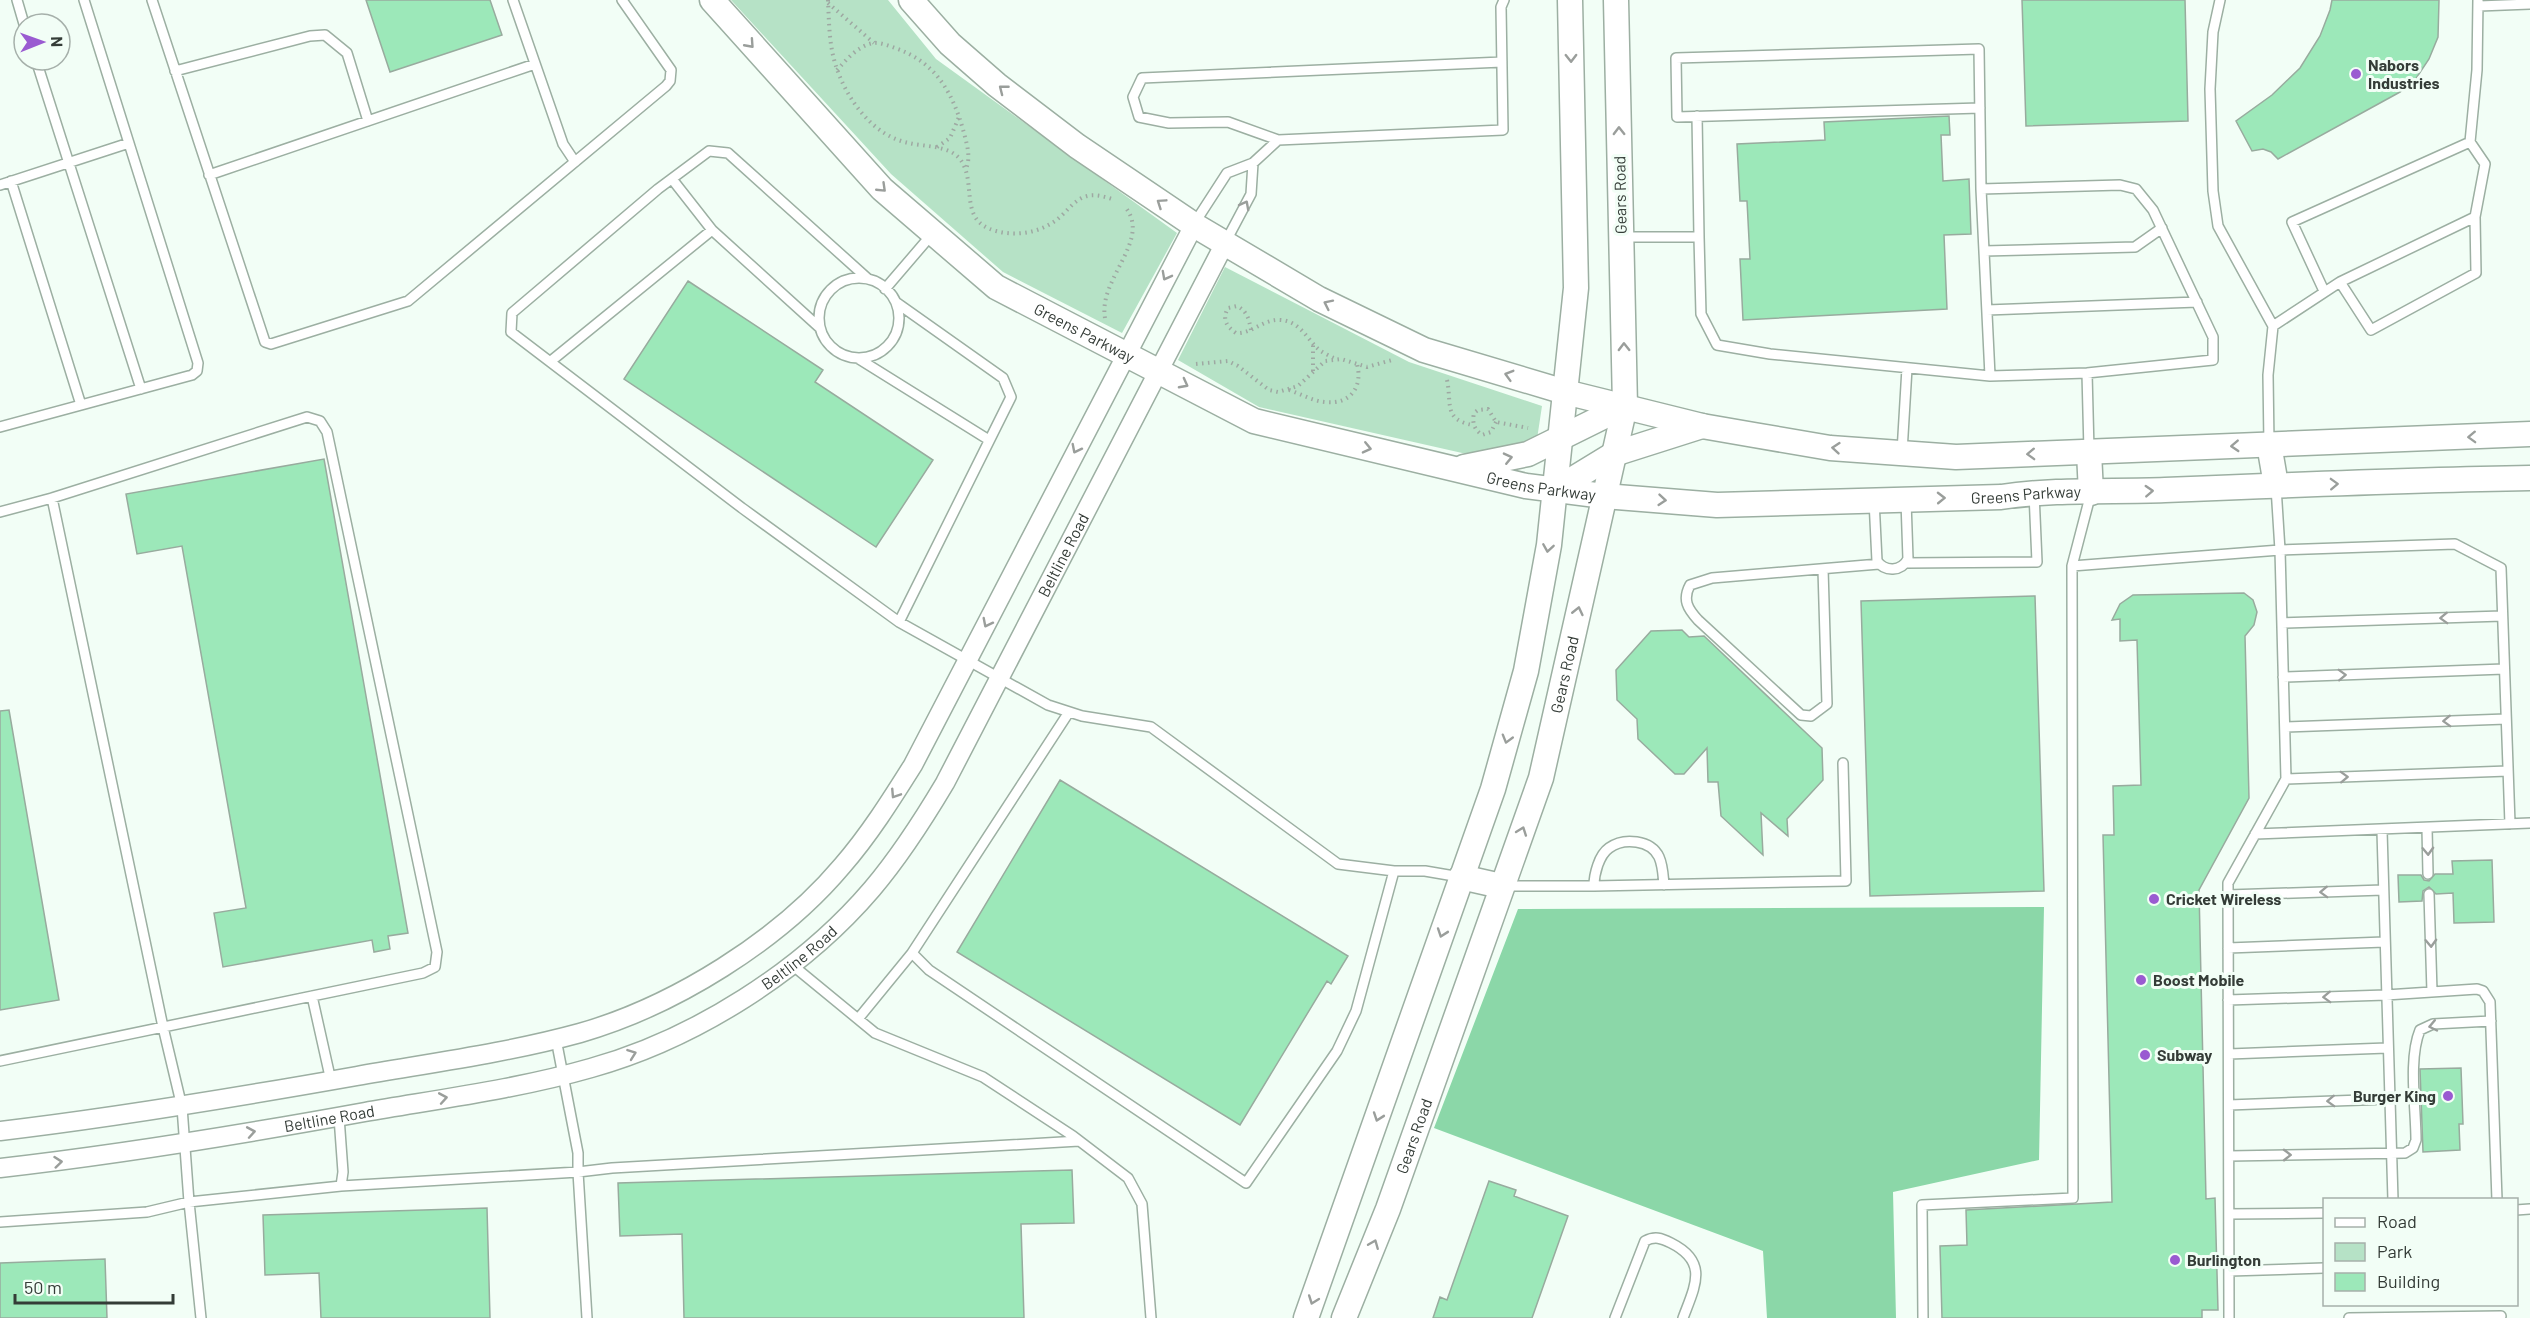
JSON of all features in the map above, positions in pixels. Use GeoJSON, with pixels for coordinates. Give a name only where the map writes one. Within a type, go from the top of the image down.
{"type":"FeatureCollection","features":[{"type":"Feature","properties":{"kind":"street","name":"Greens Parkway"},"geometry":{"type":"LineString","coordinates":[[712,0],[882,189],[996,287],[1254,421],[1453,469],[1555,490],[1717,505],[2001,497],[2034,492],[2091,493],[2530,478]]}},
{"type":"Feature","properties":{"kind":"street"},"geometry":{"type":"LineString","coordinates":[[911,0],[950,44],[997,85],[1077,146],[1194,225],[1319,299],[1424,350],[1565,392],[1702,426],[1830,448],[1956,456],[2530,434]]}},
{"type":"Feature","properties":{"kind":"street"},"geometry":{"type":"LineString","coordinates":[[1306,1318],[1493,789],[1526,671],[1549,546],[1576,288],[1570,0]]}},
{"type":"Feature","properties":{"kind":"street","name":"Gears Road"},"geometry":{"type":"LineString","coordinates":[[1344,1318],[1388,1209],[1541,778],[1625,406],[1616,0]]}},
{"type":"Feature","properties":{"kind":"street"},"geometry":{"type":"LineString","coordinates":[[0,1131],[182,1107],[518,1048],[581,1032],[649,1008],[696,984],[753,946],[799,909],[842,868],[879,819],[913,765],[1194,225]]}},
{"type":"Feature","properties":{"kind":"street","name":"Beltline Road"},"geometry":{"type":"LineString","coordinates":[[0,1168],[90,1158],[339,1117],[592,1068],[662,1043],[715,1017],[791,964],[825,935],[870,890],[911,839],[945,783],[1225,243]]}},
{"type":"Feature","properties":{"kind":"street"},"geometry":{"type":"LineString","coordinates":[[1453,469],[1528,454],[1625,406]]}},
{"type":"Feature","properties":{"kind":"street"},"geometry":{"type":"LineString","coordinates":[[1555,490],[1614,454],[1702,426]]}},
{"type":"Feature","properties":{"kind":"street"},"geometry":{"type":"LineString","coordinates":[[2269,444],[2276,485]]}},
{"type":"Feature","properties":{"kind":"street"},"geometry":{"type":"LineString","coordinates":[[2090,452],[2091,493]]}},
{"type":"Feature","properties":{"kind":"street"},"geometry":{"type":"LineString","coordinates":[[1461,877],[1501,886]]}},
{"type":"Feature","properties":{"kind":"street"},"geometry":{"type":"LineString","coordinates":[[1351,1196],[1388,1209]]}},
{"type":"Feature","properties":{"kind":"lane"},"geometry":{"type":"LineString","coordinates":[[0,427],[192,375],[197,371],[198,363],[84,0]]}},
{"type":"Feature","properties":{"kind":"lane"},"geometry":{"type":"LineString","coordinates":[[152,0],[265,342],[275,344],[408,301],[670,81],[671,70],[622,0]]}},
{"type":"Feature","properties":{"kind":"lane"},"geometry":{"type":"LineString","coordinates":[[513,0],[563,144],[575,162]]}},
{"type":"Feature","properties":{"kind":"lane"},"geometry":{"type":"LineString","coordinates":[[1502,62],[1142,78],[1132,97],[1139,117],[1169,123],[1228,122],[1278,140],[1503,130],[1502,62],[1501,7],[1504,0]]}},
{"type":"Feature","properties":{"kind":"lane"},"geometry":{"type":"LineString","coordinates":[[2220,0],[2213,32],[2210,89],[2213,190],[2218,226],[2273,326],[2268,375],[2269,444]]}},
{"type":"Feature","properties":{"kind":"lane"},"geometry":{"type":"LineString","coordinates":[[2340,282],[2372,330],[2476,273],[2475,217],[2485,164],[2470,142],[2477,70],[2478,3],[2530,4]]}},
{"type":"Feature","properties":{"kind":"lane"},"geometry":{"type":"LineString","coordinates":[[175,71],[309,36],[325,35],[347,53],[368,121]]}},
{"type":"Feature","properties":{"kind":"lane"},"geometry":{"type":"LineString","coordinates":[[1980,108],[1677,117],[1676,58],[1979,49],[1980,108],[1981,189],[1990,376]]}},
{"type":"Feature","properties":{"kind":"lane"},"geometry":{"type":"LineString","coordinates":[[210,175],[535,64]]}},
{"type":"Feature","properties":{"kind":"lane"},"geometry":{"type":"LineString","coordinates":[[40,72],[141,389]]}},
{"type":"Feature","properties":{"kind":"lane"},"geometry":{"type":"LineString","coordinates":[[1697,116],[1701,314],[1717,345],[1770,354],[1990,376],[2087,373],[2213,360],[2213,337],[2153,210],[2136,189],[2120,185],[1981,189]]}},
{"type":"Feature","properties":{"kind":"lane"},"geometry":{"type":"LineString","coordinates":[[1194,225],[1227,173],[1253,163],[1278,140]]}},
{"type":"Feature","properties":{"kind":"lane"},"geometry":{"type":"LineString","coordinates":[[0,184],[129,142]]}},
{"type":"Feature","properties":{"kind":"lane"},"geometry":{"type":"LineString","coordinates":[[2324,291],[2292,222],[2470,142]]}},
{"type":"Feature","properties":{"kind":"lane"},"geometry":{"type":"LineString","coordinates":[[899,622],[1011,397],[1003,378],[897,303],[879,283],[867,278],[728,153],[709,151],[672,179],[512,313],[512,332],[742,508],[899,622],[1048,705],[1069,712],[1150,727],[1338,864],[1394,871],[1425,871],[1461,877]]}},
{"type":"Feature","properties":{"kind":"lane"},"geometry":{"type":"LineString","coordinates":[[1225,243],[1251,194],[1253,163]]}},
{"type":"Feature","properties":{"kind":"lane"},"geometry":{"type":"LineString","coordinates":[[672,179],[712,230],[820,328]]}},
{"type":"Feature","properties":{"kind":"lane"},"geometry":{"type":"LineString","coordinates":[[11,181],[81,405]]}},
{"type":"Feature","properties":{"kind":"lane"},"geometry":{"type":"LineString","coordinates":[[2273,326],[2340,282],[2475,217]]}},
{"type":"Feature","properties":{"kind":"lane"},"geometry":{"type":"LineString","coordinates":[[1984,251],[2135,247],[2162,228]]}},
{"type":"Feature","properties":{"kind":"lane"},"geometry":{"type":"LineString","coordinates":[[551,361],[712,230]]}},
{"type":"Feature","properties":{"kind":"lane"},"geometry":{"type":"LineString","coordinates":[[885,289],[933,233]]}},
{"type":"Feature","properties":{"kind":"lane"},"geometry":{"type":"LineString","coordinates":[[1621,237],[1699,237]]}},
{"type":"Feature","properties":{"kind":"lane"},"geometry":{"type":"LineString","coordinates":[[867,278],[853,278],[841,282],[830,290],[822,301],[819,314],[820,328],[825,340],[834,350],[859,359],[989,440]]}},
{"type":"Feature","properties":{"kind":"lane"},"geometry":{"type":"LineString","coordinates":[[1987,310],[2197,302]]}},
{"type":"Feature","properties":{"kind":"lane"},"geometry":{"type":"LineString","coordinates":[[859,359],[872,357],[883,351],[892,341],[898,329],[897,303]]}},
{"type":"Feature","properties":{"kind":"lane"},"geometry":{"type":"LineString","coordinates":[[1902,453],[1907,368]]}},
{"type":"Feature","properties":{"kind":"lane"},"geometry":{"type":"LineString","coordinates":[[2087,373],[2090,452]]}},
{"type":"Feature","properties":{"kind":"lane"},"geometry":{"type":"LineString","coordinates":[[0,512],[52,498],[307,417],[320,421],[327,432],[437,952],[435,967],[423,973],[0,1061]]}},
{"type":"Feature","properties":{"kind":"lane"},"geometry":{"type":"LineString","coordinates":[[2229,1318],[2228,884],[2286,778],[2276,485]]}},
{"type":"Feature","properties":{"kind":"lane"},"geometry":{"type":"LineString","coordinates":[[1823,569],[1827,704],[1811,716],[1801,715],[1698,620],[1688,608],[1686,592],[1690,585],[1712,578],[1879,564],[1892,569],[1906,563],[2037,562],[2034,492]]}},
{"type":"Feature","properties":{"kind":"lane"},"geometry":{"type":"LineString","coordinates":[[1923,1318],[1922,1205],[2073,1198],[2073,566],[2091,493]]}},
{"type":"Feature","properties":{"kind":"lane"},"geometry":{"type":"LineString","coordinates":[[52,498],[163,1027],[182,1107],[201,1318]]}},
{"type":"Feature","properties":{"kind":"lane"},"geometry":{"type":"LineString","coordinates":[[1906,499],[1906,563]]}},
{"type":"Feature","properties":{"kind":"lane"},"geometry":{"type":"LineString","coordinates":[[1874,500],[1879,564]]}},
{"type":"Feature","properties":{"kind":"lane"},"geometry":{"type":"LineString","coordinates":[[2073,566],[2280,550],[2455,544],[2500,568],[2510,824]]}},
{"type":"Feature","properties":{"kind":"lane"},"geometry":{"type":"LineString","coordinates":[[2282,623],[2502,616]]}},
{"type":"Feature","properties":{"kind":"lane"},"geometry":{"type":"LineString","coordinates":[[2283,677],[2504,669]]}},
{"type":"Feature","properties":{"kind":"lane"},"geometry":{"type":"LineString","coordinates":[[858,1019],[912,954],[1069,712]]}},
{"type":"Feature","properties":{"kind":"lane"},"geometry":{"type":"LineString","coordinates":[[2285,727],[2506,719]]}},
{"type":"Feature","properties":{"kind":"lane"},"geometry":{"type":"LineString","coordinates":[[1501,886],[1846,881],[1843,763]]}},
{"type":"Feature","properties":{"kind":"lane"},"geometry":{"type":"LineString","coordinates":[[2286,778],[2508,771]]}},
{"type":"Feature","properties":{"kind":"lane"},"geometry":{"type":"LineString","coordinates":[[2255,834],[2382,831],[2530,823]]}},
{"type":"Feature","properties":{"kind":"lane"},"geometry":{"type":"LineString","coordinates":[[2427,828],[2428,874]]}},
{"type":"Feature","properties":{"kind":"lane"},"geometry":{"type":"LineString","coordinates":[[2382,831],[2393,1198]]}},
{"type":"Feature","properties":{"kind":"lane"},"geometry":{"type":"LineString","coordinates":[[1594,886],[1594,877],[1607,848],[1631,842],[1641,842],[1652,847],[1663,866],[1664,885]]}},
{"type":"Feature","properties":{"kind":"lane"},"geometry":{"type":"LineString","coordinates":[[912,954],[928,970],[1245,1183],[1336,1051],[1356,1011],[1394,871]]}},
{"type":"Feature","properties":{"kind":"lane"},"geometry":{"type":"LineString","coordinates":[[2228,895],[2383,890]]}},
{"type":"Feature","properties":{"kind":"lane"},"geometry":{"type":"LineString","coordinates":[[2429,894],[2432,992]]}},
{"type":"Feature","properties":{"kind":"lane"},"geometry":{"type":"LineString","coordinates":[[2228,948],[2384,942]]}},
{"type":"Feature","properties":{"kind":"lane"},"geometry":{"type":"LineString","coordinates":[[791,964],[874,1033],[983,1077],[1079,1141],[1128,1178],[1142,1204],[1151,1318]]}},
{"type":"Feature","properties":{"kind":"lane"},"geometry":{"type":"LineString","coordinates":[[2228,1000],[2386,995],[2477,989],[2483,991],[2490,1002],[2497,1198]]}},
{"type":"Feature","properties":{"kind":"lane"},"geometry":{"type":"LineString","coordinates":[[312,996],[331,1081]]}},
{"type":"Feature","properties":{"kind":"lane"},"geometry":{"type":"LineString","coordinates":[[2229,1156],[2405,1153],[2414,1148],[2416,1140],[2414,1059],[2415,1040],[2420,1030],[2433,1024],[2491,1021]]}},
{"type":"Feature","properties":{"kind":"lane"},"geometry":{"type":"LineString","coordinates":[[556,1038],[578,1153],[587,1318]]}},
{"type":"Feature","properties":{"kind":"lane"},"geometry":{"type":"LineString","coordinates":[[2229,1054],[2387,1048]]}},
{"type":"Feature","properties":{"kind":"lane"},"geometry":{"type":"LineString","coordinates":[[2229,1105],[2389,1099]]}},
{"type":"Feature","properties":{"kind":"lane"},"geometry":{"type":"LineString","coordinates":[[339,1117],[343,1172],[341,1186]]}},
{"type":"Feature","properties":{"kind":"lane"},"geometry":{"type":"LineString","coordinates":[[0,1222],[147,1212],[189,1202],[341,1186],[1079,1141]]}},
{"type":"Feature","properties":{"kind":"lane"},"geometry":{"type":"LineString","coordinates":[[2229,1214],[2323,1213]]}},
{"type":"Feature","properties":{"kind":"lane"},"geometry":{"type":"LineString","coordinates":[[1615,1318],[1645,1241],[1661,1238],[1681,1248],[1695,1262],[1696,1276],[1683,1318]]}},
{"type":"Feature","properties":{"kind":"lane"},"geometry":{"type":"LineString","coordinates":[[2229,1270],[2323,1268]]}},
{"type":"Feature","properties":{"kind":"lane"},"geometry":{"type":"LineString","coordinates":[[2349,1318],[2501,1317]]}},
{"type":"Feature","properties":{"kind":"path"},"geometry":{"type":"LineString","coordinates":[[828,2],[874,43],[915,56],[935,71],[945,85],[959,117],[968,154],[966,169],[970,205],[979,223],[996,231],[1018,233],[1037,231],[1060,217],[1075,202],[1090,195],[1119,202],[1126,208],[1134,223],[1133,235],[1109,283],[1104,315],[1107,322]]}},
{"type":"Feature","properties":{"kind":"path"},"geometry":{"type":"LineString","coordinates":[[828,2],[830,41],[837,70],[864,116],[880,130],[907,143],[937,147],[958,157],[966,169]]}},
{"type":"Feature","properties":{"kind":"path"},"geometry":{"type":"LineString","coordinates":[[837,70],[861,48],[874,43]]}},
{"type":"Feature","properties":{"kind":"path"},"geometry":{"type":"LineString","coordinates":[[937,147],[951,138],[959,117]]}},
{"type":"Feature","properties":{"kind":"path"},"geometry":{"type":"LineString","coordinates":[[1251,330],[1247,314],[1243,310],[1236,306],[1228,308],[1225,319],[1227,326],[1236,333],[1251,330],[1269,321],[1288,321],[1304,331],[1317,347],[1336,359],[1367,367],[1398,359]]}},
{"type":"Feature","properties":{"kind":"path"},"geometry":{"type":"LineString","coordinates":[[1313,342],[1313,372]]}},
{"type":"Feature","properties":{"kind":"path"},"geometry":{"type":"LineString","coordinates":[[1288,390],[1298,386],[1325,361],[1336,359]]}},
{"type":"Feature","properties":{"kind":"path"},"geometry":{"type":"LineString","coordinates":[[1192,364],[1228,361],[1269,390],[1288,390],[1325,402],[1337,402],[1353,392],[1359,385],[1360,376],[1357,364]]}},
{"type":"Feature","properties":{"kind":"path"},"geometry":{"type":"LineString","coordinates":[[1360,376],[1367,367]]}},
{"type":"Feature","properties":{"kind":"path"},"geometry":{"type":"LineString","coordinates":[[1445,375],[1454,417],[1473,425],[1482,435],[1491,432],[1496,422],[1493,414],[1484,408],[1474,413],[1473,425]]}},
{"type":"Feature","properties":{"kind":"path"},"geometry":{"type":"LineString","coordinates":[[1496,422],[1530,428]]}},
{"type":"Feature","properties":{"kind":"green space"},"geometry":{"type":"Polygon","coordinates":[[[731,0],[888,0],[936,59],[1177,233],[1122,333],[1003,272],[891,174],[731,0]]]}},
{"type":"Feature","properties":{"kind":"green space"},"geometry":{"type":"Polygon","coordinates":[[[1225,267],[1409,362],[1542,406],[1537,439],[1471,455],[1259,407],[1178,360],[1225,267]]]}},
{"type":"Feature","properties":{"kind":"green space"},"geometry":{"type":"Polygon","coordinates":[[[2044,907],[2039,1160],[1893,1192],[1896,1318],[1767,1318],[1763,1251],[1434,1128],[1518,909],[2044,907]]]}},
{"type":"Feature","properties":{"kind":"building"},"geometry":{"type":"Polygon","coordinates":[[[366,0],[490,0],[502,35],[390,72],[366,0]]]}},
{"type":"Feature","properties":{"kind":"building"},"geometry":{"type":"Polygon","coordinates":[[[2022,0],[2185,0],[2188,121],[2026,126],[2022,0]]]}},
{"type":"Feature","properties":{"kind":"building","name":"Nabors Industries"},"geometry":{"type":"Polygon","coordinates":[[[2332,0],[2439,0],[2438,37],[2429,59],[2415,80],[2400,92],[2278,159],[2271,152],[2263,149],[2252,151],[2236,121],[2272,95],[2300,68],[2320,36],[2332,0]]]}},
{"type":"Feature","properties":{"kind":"building"},"geometry":{"type":"Polygon","coordinates":[[[1949,116],[1950,135],[1941,135],[1943,181],[1969,179],[1971,234],[1944,235],[1947,309],[1743,320],[1740,259],[1750,259],[1747,201],[1740,201],[1737,144],[1825,140],[1824,122],[1949,116]]]}},
{"type":"Feature","properties":{"kind":"building"},"geometry":{"type":"Polygon","coordinates":[[[688,281],[823,370],[815,382],[933,460],[876,547],[624,379],[688,281]]]}},
{"type":"Feature","properties":{"kind":"building"},"geometry":{"type":"Polygon","coordinates":[[[324,459],[408,933],[388,936],[390,949],[374,952],[372,940],[223,967],[214,913],[246,908],[182,546],[137,554],[126,494],[324,459]]]}},
{"type":"Feature","properties":{"kind":"building"},"geometry":{"type":"Polygon","coordinates":[[[2244,593],[2253,600],[2257,612],[2254,625],[2245,636],[2249,798],[2199,890],[2206,1199],[2215,1198],[2218,1310],[2202,1310],[2202,1318],[1942,1318],[1940,1246],[1967,1245],[1966,1210],[2112,1202],[2103,835],[2114,835],[2113,786],[2141,785],[2137,640],[2120,641],[2120,619],[2112,620],[2120,604],[2133,595],[2244,593]]]}},
{"type":"Feature","properties":{"kind":"building"},"geometry":{"type":"Polygon","coordinates":[[[2035,596],[2044,891],[1870,896],[1861,601],[2035,596]]]}},
{"type":"Feature","properties":{"kind":"building"},"geometry":{"type":"Polygon","coordinates":[[[1682,630],[1689,637],[1704,636],[1822,748],[1823,780],[1787,819],[1788,836],[1761,813],[1763,855],[1721,816],[1718,782],[1708,782],[1707,748],[1684,774],[1675,774],[1638,739],[1637,719],[1617,700],[1616,670],[1651,631],[1682,630]]]}},
{"type":"Feature","properties":{"kind":"building"},"geometry":{"type":"Polygon","coordinates":[[[9,710],[59,1000],[0,1010],[0,711],[9,710]]]}},
{"type":"Feature","properties":{"kind":"building"},"geometry":{"type":"Polygon","coordinates":[[[1060,780],[1348,956],[1331,984],[1327,981],[1240,1125],[957,952],[1060,780]]]}},
{"type":"Feature","properties":{"kind":"building"},"geometry":{"type":"Polygon","coordinates":[[[2492,860],[2494,922],[2454,923],[2453,893],[2436,894],[2429,887],[2423,891],[2422,901],[2399,902],[2398,875],[2421,875],[2424,880],[2429,881],[2435,874],[2453,874],[2452,861],[2492,860]]]}},
{"type":"Feature","properties":{"kind":"building"},"geometry":{"type":"Polygon","coordinates":[[[2461,1068],[2463,1124],[2459,1124],[2460,1150],[2423,1152],[2420,1069],[2461,1068]]]}},
{"type":"Feature","properties":{"kind":"building"},"geometry":{"type":"Polygon","coordinates":[[[1072,1170],[1074,1223],[1021,1224],[1024,1318],[684,1318],[682,1234],[620,1236],[618,1183],[1072,1170]]]}},
{"type":"Feature","properties":{"kind":"building"},"geometry":{"type":"Polygon","coordinates":[[[1489,1181],[1516,1190],[1514,1196],[1568,1216],[1532,1318],[1433,1318],[1440,1297],[1447,1300],[1489,1181]]]}},
{"type":"Feature","properties":{"kind":"building"},"geometry":{"type":"Polygon","coordinates":[[[487,1208],[490,1318],[321,1318],[319,1273],[265,1275],[263,1215],[487,1208]]]}},
{"type":"Feature","properties":{"kind":"building"},"geometry":{"type":"Polygon","coordinates":[[[105,1259],[107,1318],[0,1318],[0,1263],[105,1259]]]}},
{"type":"Feature","properties":{"kind":"place","name":"Nabors Industries"},"geometry":{"type":"Point","coordinates":[2356,74]}},
{"type":"Feature","properties":{"kind":"place","name":"Cricket Wireless"},"geometry":{"type":"Point","coordinates":[2154,899]}},
{"type":"Feature","properties":{"kind":"place","name":"Boost Mobile"},"geometry":{"type":"Point","coordinates":[2141,980]}},
{"type":"Feature","properties":{"kind":"place","name":"Subway"},"geometry":{"type":"Point","coordinates":[2145,1055]}},
{"type":"Feature","properties":{"kind":"place","name":"Burger King"},"geometry":{"type":"Point","coordinates":[2448,1096]}},
{"type":"Feature","properties":{"kind":"place","name":"Burlington"},"geometry":{"type":"Point","coordinates":[2175,1260]}}]}
